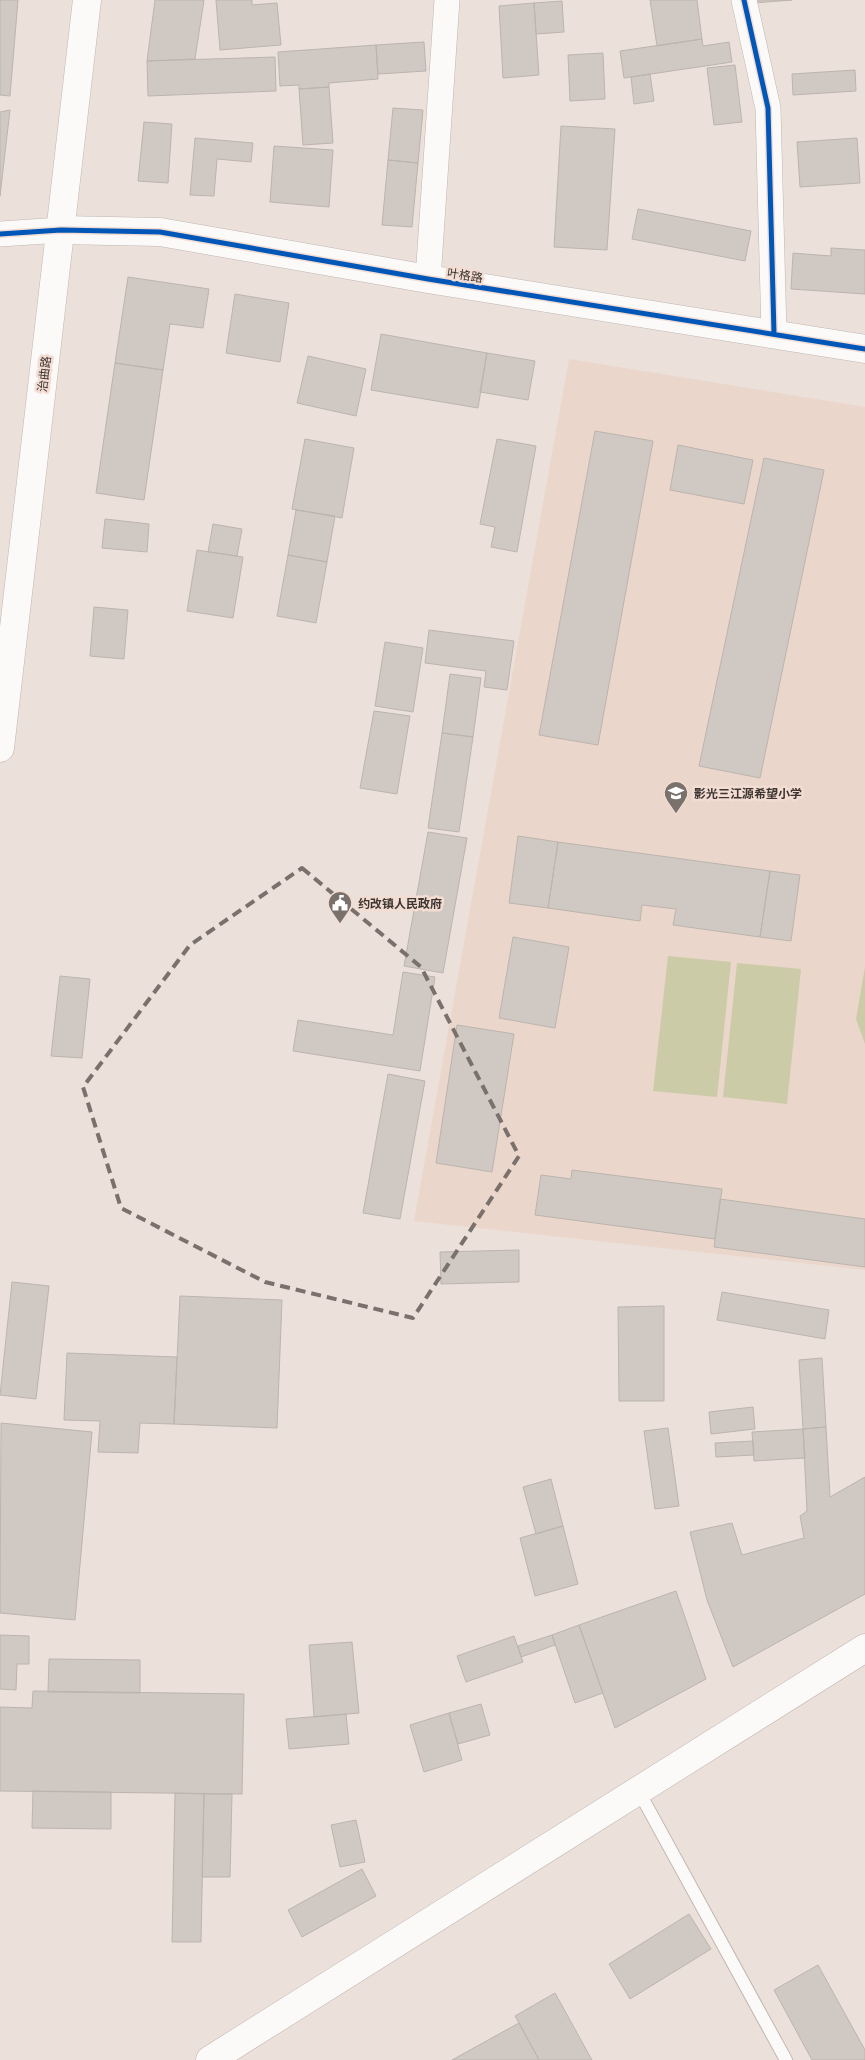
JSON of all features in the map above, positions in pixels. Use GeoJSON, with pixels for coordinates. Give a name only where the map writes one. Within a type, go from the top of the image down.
{"type":"FeatureCollection","features":[{"type":"Feature","properties":{"kind":"main road","name":"治曲路"},"geometry":{"type":"LineString","coordinates":[[0,748],[62,230],[87,0]]}},
{"type":"Feature","properties":{"kind":"main road","name":"叶格路"},"geometry":{"type":"LineString","coordinates":[[62,230],[160,232],[428,279],[865,349]]}},
{"type":"Feature","properties":{"kind":"main road"},"geometry":{"type":"LineString","coordinates":[[210,2060],[865,1648]]}},
{"type":"Feature","properties":{"kind":"street"},"geometry":{"type":"LineString","coordinates":[[428,279],[447,0]]}},
{"type":"Feature","properties":{"kind":"street"},"geometry":{"type":"LineString","coordinates":[[744,0],[768,108],[774,333]]}},
{"type":"Feature","properties":{"kind":"street"},"geometry":{"type":"LineString","coordinates":[[0,234],[62,230]]}},
{"type":"Feature","properties":{"kind":"lane"},"geometry":{"type":"LineString","coordinates":[[638,1790],[786,2060]]}},
{"type":"Feature","properties":{"kind":"highlighted area"},"geometry":{"type":"Polygon","coordinates":[[[302,868],[421,967],[519,1156],[413,1318],[265,1282],[121,1208],[83,1087],[190,945],[302,868]]]}},
{"type":"Feature","properties":{"kind":"shaded area","name":"影光三江源希望小学"},"geometry":{"type":"Polygon","coordinates":[[[569,359],[865,407],[865,1270],[414,1221],[569,359]]]}},
{"type":"Feature","properties":{"kind":"green space"},"geometry":{"type":"Polygon","coordinates":[[[668,956],[731,962],[717,1097],[653,1091],[668,956]]]}},
{"type":"Feature","properties":{"kind":"green space"},"geometry":{"type":"Polygon","coordinates":[[[737,963],[801,969],[787,1104],[723,1097],[737,963]]]}},
{"type":"Feature","properties":{"kind":"green space"},"geometry":{"type":"Polygon","coordinates":[[[865,967],[865,1044],[856,1019],[865,967]]]}},
{"type":"Feature","properties":{"kind":"building"},"geometry":{"type":"Polygon","coordinates":[[[0,0],[18,0],[10,96],[0,95],[0,0]]]}},
{"type":"Feature","properties":{"kind":"building"},"geometry":{"type":"Polygon","coordinates":[[[155,0],[204,0],[195,59],[147,61],[155,0]]]}},
{"type":"Feature","properties":{"kind":"building"},"geometry":{"type":"Polygon","coordinates":[[[216,0],[252,0],[252,5],[277,3],[281,45],[220,50],[216,0]]]}},
{"type":"Feature","properties":{"kind":"building"},"geometry":{"type":"Polygon","coordinates":[[[650,0],[697,0],[702,39],[657,46],[650,0]]]}},
{"type":"Feature","properties":{"kind":"building"},"geometry":{"type":"Polygon","coordinates":[[[754,0],[792,0],[754,3],[754,0]]]}},
{"type":"Feature","properties":{"kind":"building"},"geometry":{"type":"Polygon","coordinates":[[[562,1],[564,32],[536,34],[534,3],[562,1]]]}},
{"type":"Feature","properties":{"kind":"building"},"geometry":{"type":"Polygon","coordinates":[[[534,3],[539,75],[503,78],[499,6],[534,3]]]}},
{"type":"Feature","properties":{"kind":"building"},"geometry":{"type":"Polygon","coordinates":[[[702,39],[703,46],[729,42],[732,62],[624,78],[620,51],[702,39]]]}},
{"type":"Feature","properties":{"kind":"building"},"geometry":{"type":"Polygon","coordinates":[[[424,42],[426,71],[378,74],[376,45],[424,42]]]}},
{"type":"Feature","properties":{"kind":"building"},"geometry":{"type":"Polygon","coordinates":[[[376,45],[378,79],[329,83],[329,87],[299,89],[299,85],[280,86],[278,52],[376,45]]]}},
{"type":"Feature","properties":{"kind":"building"},"geometry":{"type":"Polygon","coordinates":[[[603,53],[605,99],[570,101],[568,55],[603,53]]]}},
{"type":"Feature","properties":{"kind":"building"},"geometry":{"type":"Polygon","coordinates":[[[275,57],[276,91],[148,96],[147,61],[275,57]]]}},
{"type":"Feature","properties":{"kind":"building"},"geometry":{"type":"Polygon","coordinates":[[[735,65],[742,122],[714,125],[707,68],[735,65]]]}},
{"type":"Feature","properties":{"kind":"building"},"geometry":{"type":"Polygon","coordinates":[[[855,70],[856,91],[793,95],[792,74],[855,70]]]}},
{"type":"Feature","properties":{"kind":"building"},"geometry":{"type":"Polygon","coordinates":[[[650,74],[654,101],[634,104],[631,77],[650,74]]]}},
{"type":"Feature","properties":{"kind":"building"},"geometry":{"type":"Polygon","coordinates":[[[329,87],[333,143],[303,145],[299,89],[329,87]]]}},
{"type":"Feature","properties":{"kind":"building"},"geometry":{"type":"Polygon","coordinates":[[[393,108],[423,110],[418,163],[388,160],[393,108]]]}},
{"type":"Feature","properties":{"kind":"building"},"geometry":{"type":"Polygon","coordinates":[[[10,110],[0,196],[0,112],[10,110]]]}},
{"type":"Feature","properties":{"kind":"building"},"geometry":{"type":"Polygon","coordinates":[[[144,122],[172,124],[168,183],[138,181],[144,122]]]}},
{"type":"Feature","properties":{"kind":"building"},"geometry":{"type":"Polygon","coordinates":[[[561,126],[615,129],[607,250],[554,247],[561,126]]]}},
{"type":"Feature","properties":{"kind":"building"},"geometry":{"type":"Polygon","coordinates":[[[195,138],[253,143],[251,162],[217,159],[214,196],[190,195],[195,138]]]}},
{"type":"Feature","properties":{"kind":"building"},"geometry":{"type":"Polygon","coordinates":[[[857,138],[860,183],[800,187],[797,142],[857,138]]]}},
{"type":"Feature","properties":{"kind":"building"},"geometry":{"type":"Polygon","coordinates":[[[274,146],[333,150],[329,207],[270,202],[274,146]]]}},
{"type":"Feature","properties":{"kind":"building"},"geometry":{"type":"Polygon","coordinates":[[[388,160],[418,163],[412,227],[382,225],[388,160]]]}},
{"type":"Feature","properties":{"kind":"building"},"geometry":{"type":"Polygon","coordinates":[[[638,209],[751,231],[745,261],[632,239],[638,209]]]}},
{"type":"Feature","properties":{"kind":"building"},"geometry":{"type":"Polygon","coordinates":[[[831,248],[865,250],[865,294],[791,289],[793,253],[831,256],[831,248]]]}},
{"type":"Feature","properties":{"kind":"building"},"geometry":{"type":"Polygon","coordinates":[[[128,277],[209,289],[203,328],[170,324],[163,370],[115,363],[128,277]]]}},
{"type":"Feature","properties":{"kind":"building"},"geometry":{"type":"Polygon","coordinates":[[[235,294],[289,303],[280,362],[226,353],[235,294]]]}},
{"type":"Feature","properties":{"kind":"building"},"geometry":{"type":"Polygon","coordinates":[[[381,334],[487,353],[478,408],[371,390],[381,334]]]}},
{"type":"Feature","properties":{"kind":"building"},"geometry":{"type":"Polygon","coordinates":[[[487,353],[535,361],[528,400],[480,392],[487,353]]]}},
{"type":"Feature","properties":{"kind":"building"},"geometry":{"type":"Polygon","coordinates":[[[308,356],[366,369],[356,416],[297,403],[308,356]]]}},
{"type":"Feature","properties":{"kind":"building"},"geometry":{"type":"Polygon","coordinates":[[[115,363],[163,370],[144,500],[96,493],[115,363]]]}},
{"type":"Feature","properties":{"kind":"building"},"geometry":{"type":"Polygon","coordinates":[[[595,431],[653,441],[598,745],[539,735],[595,431]]]}},
{"type":"Feature","properties":{"kind":"building"},"geometry":{"type":"Polygon","coordinates":[[[305,439],[354,448],[342,518],[292,509],[305,439]]]}},
{"type":"Feature","properties":{"kind":"building"},"geometry":{"type":"Polygon","coordinates":[[[497,439],[536,446],[517,552],[491,547],[495,527],[480,524],[497,439]]]}},
{"type":"Feature","properties":{"kind":"building"},"geometry":{"type":"Polygon","coordinates":[[[678,445],[753,460],[744,504],[670,490],[678,445]]]}},
{"type":"Feature","properties":{"kind":"building"},"geometry":{"type":"Polygon","coordinates":[[[764,458],[824,470],[760,778],[699,766],[764,458]]]}},
{"type":"Feature","properties":{"kind":"building"},"geometry":{"type":"Polygon","coordinates":[[[296,510],[335,516],[327,562],[288,555],[296,510]]]}},
{"type":"Feature","properties":{"kind":"building"},"geometry":{"type":"Polygon","coordinates":[[[105,519],[149,524],[147,552],[102,548],[105,519]]]}},
{"type":"Feature","properties":{"kind":"building"},"geometry":{"type":"Polygon","coordinates":[[[213,524],[242,529],[237,556],[208,552],[213,524]]]}},
{"type":"Feature","properties":{"kind":"building"},"geometry":{"type":"Polygon","coordinates":[[[197,550],[243,557],[233,618],[187,611],[197,550]]]}},
{"type":"Feature","properties":{"kind":"building"},"geometry":{"type":"Polygon","coordinates":[[[288,555],[327,562],[316,623],[277,616],[288,555]]]}},
{"type":"Feature","properties":{"kind":"building"},"geometry":{"type":"Polygon","coordinates":[[[94,607],[128,610],[124,659],[90,656],[94,607]]]}},
{"type":"Feature","properties":{"kind":"building"},"geometry":{"type":"Polygon","coordinates":[[[429,630],[514,641],[507,690],[484,687],[486,671],[425,663],[429,630]]]}},
{"type":"Feature","properties":{"kind":"building"},"geometry":{"type":"Polygon","coordinates":[[[385,642],[423,648],[413,712],[375,706],[385,642]]]}},
{"type":"Feature","properties":{"kind":"building"},"geometry":{"type":"Polygon","coordinates":[[[450,674],[481,678],[473,737],[442,733],[450,674]]]}},
{"type":"Feature","properties":{"kind":"building"},"geometry":{"type":"Polygon","coordinates":[[[374,711],[410,716],[397,794],[360,788],[374,711]]]}},
{"type":"Feature","properties":{"kind":"building"},"geometry":{"type":"Polygon","coordinates":[[[442,733],[473,737],[459,832],[428,828],[442,733]]]}},
{"type":"Feature","properties":{"kind":"building"},"geometry":{"type":"Polygon","coordinates":[[[428,832],[467,838],[443,973],[404,966],[428,832]]]}},
{"type":"Feature","properties":{"kind":"building"},"geometry":{"type":"Polygon","coordinates":[[[518,836],[558,842],[548,908],[509,903],[518,836]]]}},
{"type":"Feature","properties":{"kind":"building"},"geometry":{"type":"Polygon","coordinates":[[[558,842],[770,871],[760,937],[673,925],[676,909],[642,905],[640,921],[548,908],[558,842]]]}},
{"type":"Feature","properties":{"kind":"building"},"geometry":{"type":"Polygon","coordinates":[[[770,871],[800,875],[791,941],[760,937],[770,871]]]}},
{"type":"Feature","properties":{"kind":"building"},"geometry":{"type":"Polygon","coordinates":[[[513,937],[569,947],[555,1028],[499,1018],[513,937]]]}},
{"type":"Feature","properties":{"kind":"building"},"geometry":{"type":"Polygon","coordinates":[[[403,972],[435,977],[420,1071],[293,1051],[298,1020],[393,1035],[403,972]]]}},
{"type":"Feature","properties":{"kind":"building"},"geometry":{"type":"Polygon","coordinates":[[[60,976],[90,979],[82,1058],[51,1056],[60,976]]]}},
{"type":"Feature","properties":{"kind":"building"},"geometry":{"type":"Polygon","coordinates":[[[457,1025],[514,1034],[492,1172],[436,1163],[457,1025]]]}},
{"type":"Feature","properties":{"kind":"building"},"geometry":{"type":"Polygon","coordinates":[[[388,1074],[425,1081],[400,1219],[363,1213],[388,1074]]]}},
{"type":"Feature","properties":{"kind":"building"},"geometry":{"type":"Polygon","coordinates":[[[572,1170],[722,1189],[715,1239],[535,1215],[541,1175],[571,1179],[572,1170]]]}},
{"type":"Feature","properties":{"kind":"building"},"geometry":{"type":"Polygon","coordinates":[[[720,1199],[865,1219],[865,1267],[714,1247],[720,1199]]]}},
{"type":"Feature","properties":{"kind":"building"},"geometry":{"type":"Polygon","coordinates":[[[519,1250],[519,1282],[441,1284],[440,1252],[519,1250]]]}},
{"type":"Feature","properties":{"kind":"building"},"geometry":{"type":"Polygon","coordinates":[[[12,1282],[49,1286],[36,1399],[0,1395],[12,1282]]]}},
{"type":"Feature","properties":{"kind":"building"},"geometry":{"type":"Polygon","coordinates":[[[722,1292],[829,1310],[825,1339],[717,1320],[722,1292]]]}},
{"type":"Feature","properties":{"kind":"building"},"geometry":{"type":"Polygon","coordinates":[[[180,1296],[282,1300],[277,1428],[174,1424],[180,1296]]]}},
{"type":"Feature","properties":{"kind":"building"},"geometry":{"type":"Polygon","coordinates":[[[664,1306],[664,1401],[619,1401],[618,1307],[664,1306]]]}},
{"type":"Feature","properties":{"kind":"building"},"geometry":{"type":"Polygon","coordinates":[[[67,1353],[177,1357],[174,1424],[140,1423],[138,1453],[98,1452],[100,1421],[64,1420],[67,1353]]]}},
{"type":"Feature","properties":{"kind":"building"},"geometry":{"type":"Polygon","coordinates":[[[822,1358],[826,1427],[803,1429],[799,1360],[822,1358]]]}},
{"type":"Feature","properties":{"kind":"building"},"geometry":{"type":"Polygon","coordinates":[[[753,1407],[755,1429],[711,1434],[709,1412],[753,1407]]]}},
{"type":"Feature","properties":{"kind":"building"},"geometry":{"type":"Polygon","coordinates":[[[1,1423],[92,1432],[75,1620],[0,1613],[1,1423]]]}},
{"type":"Feature","properties":{"kind":"building"},"geometry":{"type":"Polygon","coordinates":[[[826,1427],[830,1497],[865,1477],[865,1594],[733,1667],[707,1600],[690,1532],[732,1523],[742,1555],[804,1538],[800,1516],[807,1511],[803,1429],[826,1427]]]}},
{"type":"Feature","properties":{"kind":"building"},"geometry":{"type":"Polygon","coordinates":[[[668,1428],[679,1506],[655,1509],[644,1431],[668,1428]]]}},
{"type":"Feature","properties":{"kind":"building"},"geometry":{"type":"Polygon","coordinates":[[[803,1429],[805,1458],[754,1461],[752,1432],[803,1429]]]}},
{"type":"Feature","properties":{"kind":"building"},"geometry":{"type":"Polygon","coordinates":[[[753,1441],[754,1455],[716,1457],[715,1443],[753,1441]]]}},
{"type":"Feature","properties":{"kind":"building"},"geometry":{"type":"Polygon","coordinates":[[[551,1479],[563,1526],[536,1534],[523,1487],[551,1479]]]}},
{"type":"Feature","properties":{"kind":"building"},"geometry":{"type":"Polygon","coordinates":[[[563,1526],[578,1584],[535,1596],[520,1538],[563,1526]]]}},
{"type":"Feature","properties":{"kind":"building"},"geometry":{"type":"Polygon","coordinates":[[[676,1591],[706,1679],[615,1728],[579,1625],[676,1591]]]}},
{"type":"Feature","properties":{"kind":"building"},"geometry":{"type":"Polygon","coordinates":[[[579,1625],[603,1693],[575,1703],[552,1635],[579,1625]]]}},
{"type":"Feature","properties":{"kind":"building"},"geometry":{"type":"Polygon","coordinates":[[[0,1635],[29,1636],[29,1664],[17,1664],[16,1690],[0,1689],[0,1635]]]}},
{"type":"Feature","properties":{"kind":"building"},"geometry":{"type":"Polygon","coordinates":[[[552,1635],[555,1645],[521,1657],[518,1646],[552,1635]]]}},
{"type":"Feature","properties":{"kind":"building"},"geometry":{"type":"Polygon","coordinates":[[[514,1636],[523,1662],[466,1682],[457,1656],[514,1636]]]}},
{"type":"Feature","properties":{"kind":"building"},"geometry":{"type":"Polygon","coordinates":[[[352,1642],[359,1713],[314,1717],[309,1645],[352,1642]]]}},
{"type":"Feature","properties":{"kind":"building"},"geometry":{"type":"Polygon","coordinates":[[[49,1659],[140,1660],[140,1693],[48,1692],[49,1659]]]}},
{"type":"Feature","properties":{"kind":"building"},"geometry":{"type":"Polygon","coordinates":[[[33,1691],[244,1694],[242,1794],[0,1791],[0,1707],[32,1708],[33,1691]]]}},
{"type":"Feature","properties":{"kind":"building"},"geometry":{"type":"Polygon","coordinates":[[[481,1704],[490,1735],[458,1744],[449,1713],[481,1704]]]}},
{"type":"Feature","properties":{"kind":"building"},"geometry":{"type":"Polygon","coordinates":[[[449,1713],[462,1760],[424,1772],[410,1725],[449,1713]]]}},
{"type":"Feature","properties":{"kind":"building"},"geometry":{"type":"Polygon","coordinates":[[[346,1714],[349,1744],[289,1749],[286,1719],[346,1714]]]}},
{"type":"Feature","properties":{"kind":"building"},"geometry":{"type":"Polygon","coordinates":[[[33,1791],[111,1792],[111,1829],[32,1828],[33,1791]]]}},
{"type":"Feature","properties":{"kind":"building"},"geometry":{"type":"Polygon","coordinates":[[[175,1793],[204,1794],[201,1942],[172,1942],[175,1793]]]}},
{"type":"Feature","properties":{"kind":"building"},"geometry":{"type":"Polygon","coordinates":[[[204,1794],[232,1794],[230,1877],[202,1877],[204,1794]]]}},
{"type":"Feature","properties":{"kind":"building"},"geometry":{"type":"Polygon","coordinates":[[[356,1820],[365,1862],[340,1867],[331,1825],[356,1820]]]}},
{"type":"Feature","properties":{"kind":"building"},"geometry":{"type":"Polygon","coordinates":[[[362,1869],[376,1896],[302,1937],[288,1910],[362,1869]]]}},
{"type":"Feature","properties":{"kind":"building"},"geometry":{"type":"Polygon","coordinates":[[[689,1914],[711,1949],[630,1999],[609,1964],[689,1914]]]}},
{"type":"Feature","properties":{"kind":"building"},"geometry":{"type":"Polygon","coordinates":[[[818,1965],[865,2050],[865,2060],[812,2060],[774,1990],[818,1965]]]}},
{"type":"Feature","properties":{"kind":"building"},"geometry":{"type":"Polygon","coordinates":[[[555,1993],[592,2060],[539,2060],[515,2016],[555,1993]]]}},
{"type":"Feature","properties":{"kind":"building"},"geometry":{"type":"Polygon","coordinates":[[[519,2023],[539,2060],[452,2060],[519,2023]]]}},
{"type":"Feature","properties":{"kind":"cycle path"},"geometry":{"type":"LineString","coordinates":[[744,0],[768,108],[774,333]]}},
{"type":"Feature","properties":{"kind":"cycle path"},"geometry":{"type":"LineString","coordinates":[[0,234],[61,230],[160,232],[428,279],[865,349]]}},
{"type":"Feature","properties":{"kind":"place","name":"影光三江源希望小学"},"geometry":{"type":"Point","coordinates":[676,814]}},
{"type":"Feature","properties":{"kind":"place","name":"约改镇人民政府"},"geometry":{"type":"Point","coordinates":[340,924]}}]}
